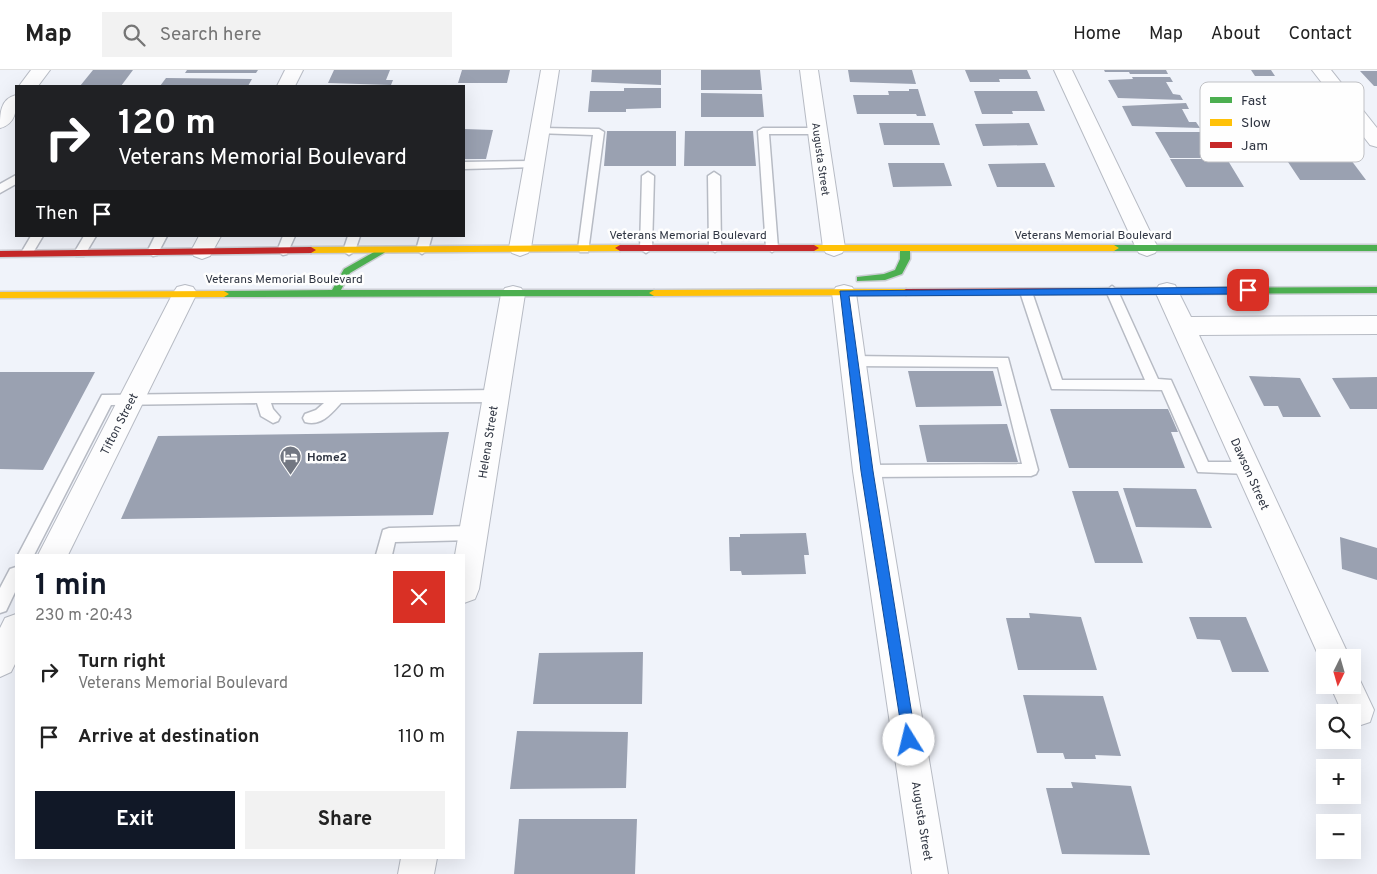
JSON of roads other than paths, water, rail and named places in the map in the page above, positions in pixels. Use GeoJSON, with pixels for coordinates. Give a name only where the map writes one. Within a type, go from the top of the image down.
{"type":"FeatureCollection","features":[{"type":"Feature","properties":{"kind":"main road","name":"Veterans Memorial Boulevard"},"geometry":{"type":"LineString","coordinates":[[0,254],[152,252],[206,244],[283,251],[520,248],[1377,248]]}},
{"type":"Feature","properties":{"kind":"main road"},"geometry":{"type":"LineString","coordinates":[[846,284],[887,278],[896,274],[903,268],[906,257],[905,249]]}},
{"type":"Feature","properties":{"kind":"main road"},"geometry":{"type":"LineString","coordinates":[[283,251],[284,265]]}},
{"type":"Feature","properties":{"kind":"main road"},"geometry":{"type":"LineString","coordinates":[[335,293],[340,277],[353,266],[383,251]]}},
{"type":"Feature","properties":{"kind":"main road"},"geometry":{"type":"LineString","coordinates":[[1211,290],[1368,278]]}},
{"type":"Feature","properties":{"kind":"main road"},"geometry":{"type":"LineString","coordinates":[[229,293],[256,282]]}},
{"type":"Feature","properties":{"kind":"main road","name":"Veterans Memorial Boulevard"},"geometry":{"type":"LineString","coordinates":[[0,294],[669,294],[846,284],[1026,292],[1377,290]]}},
{"type":"Feature","properties":{"kind":"street"},"geometry":{"type":"LineString","coordinates":[[29,85],[41,70]]}},
{"type":"Feature","properties":{"kind":"street"},"geometry":{"type":"LineString","coordinates":[[286,85],[294,70]]}},
{"type":"Feature","properties":{"kind":"street"},"geometry":{"type":"LineString","coordinates":[[520,248],[550,70]]}},
{"type":"Feature","properties":{"kind":"street","name":"Augusta Street"},"geometry":{"type":"LineString","coordinates":[[809,70],[834,248]]}},
{"type":"Feature","properties":{"kind":"street"},"geometry":{"type":"LineString","coordinates":[[1063,70],[1147,248]]}},
{"type":"Feature","properties":{"kind":"street"},"geometry":{"type":"LineString","coordinates":[[1321,70],[1330,82]]}},
{"type":"Feature","properties":{"kind":"street"},"geometry":{"type":"LineString","coordinates":[[0,122],[15,102]]}},
{"type":"Feature","properties":{"kind":"street"},"geometry":{"type":"LineString","coordinates":[[1364,125],[1377,141]]}},
{"type":"Feature","properties":{"kind":"street","name":"Augusta Street"},"geometry":{"type":"LineString","coordinates":[[846,284],[852,361],[867,471],[930,874]]}},
{"type":"Feature","properties":{"kind":"street","name":"Dawson Street"},"geometry":{"type":"LineString","coordinates":[[1167,291],[1330,649]]}},
{"type":"Feature","properties":{"kind":"street","name":"Tifton Street"},"geometry":{"type":"LineString","coordinates":[[54,554],[185,293]]}},
{"type":"Feature","properties":{"kind":"street","name":"Helena Street"},"geometry":{"type":"LineString","coordinates":[[465,583],[512,294]]}},
{"type":"Feature","properties":{"kind":"street"},"geometry":{"type":"LineString","coordinates":[[1183,326],[1377,325]]}},
{"type":"Feature","properties":{"kind":"street"},"geometry":{"type":"LineString","coordinates":[[416,874],[419,859]]}},
{"type":"Feature","properties":{"kind":"lane"},"geometry":{"type":"LineString","coordinates":[[540,131],[599,132],[584,249]]}},
{"type":"Feature","properties":{"kind":"lane"},"geometry":{"type":"LineString","coordinates":[[772,248],[763,132],[818,131]]}},
{"type":"Feature","properties":{"kind":"lane"},"geometry":{"type":"LineString","coordinates":[[465,166],[534,165]]}},
{"type":"Feature","properties":{"kind":"lane"},"geometry":{"type":"LineString","coordinates":[[646,248],[648,176]]}},
{"type":"Feature","properties":{"kind":"lane"},"geometry":{"type":"LineString","coordinates":[[714,176],[716,248]]}},
{"type":"Feature","properties":{"kind":"lane"},"geometry":{"type":"LineString","coordinates":[[0,190],[15,180]]}},
{"type":"Feature","properties":{"kind":"lane"},"geometry":{"type":"LineString","coordinates":[[26,253],[36,237]]}},
{"type":"Feature","properties":{"kind":"lane"},"geometry":{"type":"LineString","coordinates":[[80,253],[89,237]]}},
{"type":"Feature","properties":{"kind":"lane"},"geometry":{"type":"LineString","coordinates":[[152,252],[160,237]]}},
{"type":"Feature","properties":{"kind":"lane"},"geometry":{"type":"LineString","coordinates":[[283,251],[289,237]]}},
{"type":"Feature","properties":{"kind":"lane"},"geometry":{"type":"LineString","coordinates":[[349,251],[354,237]]}},
{"type":"Feature","properties":{"kind":"lane"},"geometry":{"type":"LineString","coordinates":[[422,250],[426,237]]}},
{"type":"Feature","properties":{"kind":"lane"},"geometry":{"type":"LineString","coordinates":[[1112,291],[1154,385]]}},
{"type":"Feature","properties":{"kind":"lane"},"geometry":{"type":"LineString","coordinates":[[1026,292],[1057,385],[1166,384],[1203,468],[1248,468]]}},
{"type":"Feature","properties":{"kind":"lane"},"geometry":{"type":"LineString","coordinates":[[852,361],[1003,362],[1030,470],[867,471]]}},
{"type":"Feature","properties":{"kind":"lane"},"geometry":{"type":"LineString","coordinates":[[27,554],[107,398],[496,396]]}},
{"type":"Feature","properties":{"kind":"lane"},"geometry":{"type":"LineString","coordinates":[[263,397],[266,412],[274,417]]}},
{"type":"Feature","properties":{"kind":"lane"},"geometry":{"type":"LineString","coordinates":[[310,418],[321,415],[338,397]]}},
{"type":"Feature","properties":{"kind":"lane"},"geometry":{"type":"LineString","coordinates":[[384,554],[389,535],[473,533]]}},
{"type":"Feature","properties":{"kind":"lane"},"geometry":{"type":"LineString","coordinates":[[0,605],[15,576]]}},
{"type":"Feature","properties":{"kind":"place","name":"Home2"},"geometry":{"type":"Point","coordinates":[291,476]}}]}
